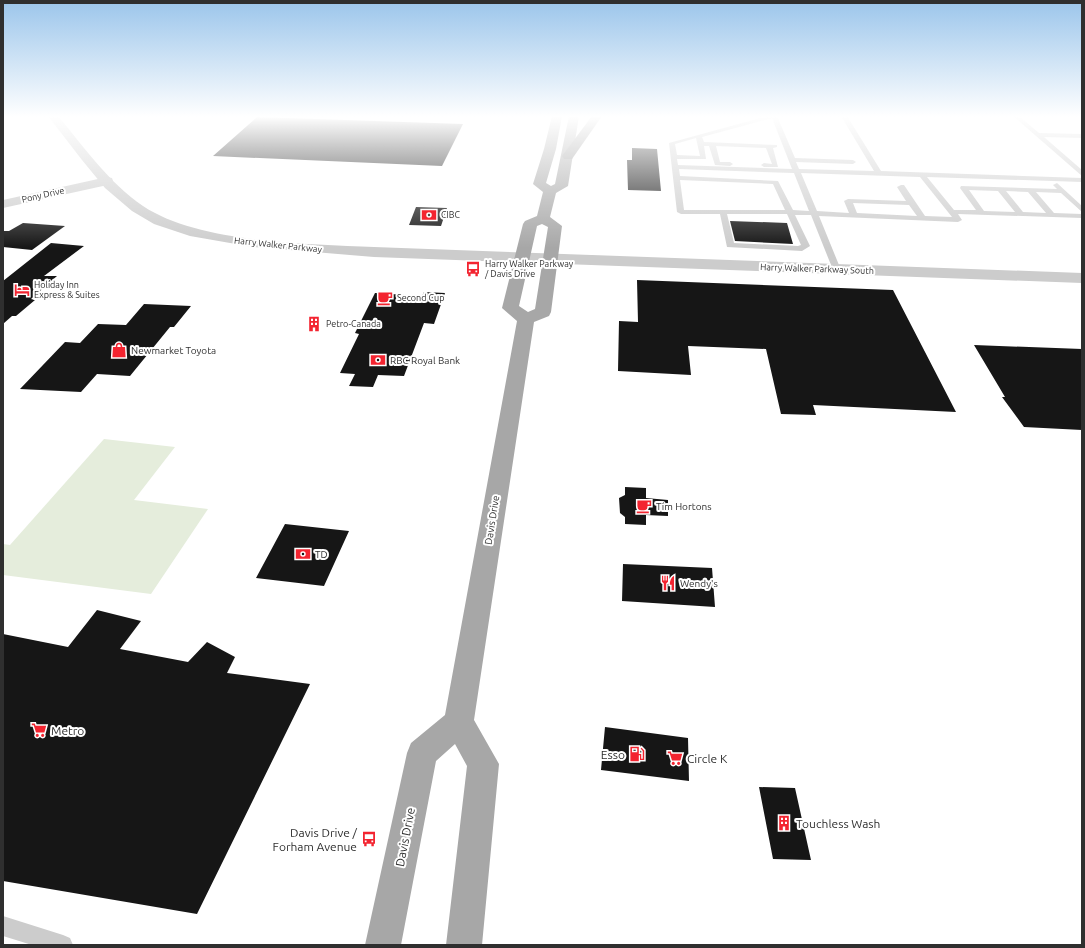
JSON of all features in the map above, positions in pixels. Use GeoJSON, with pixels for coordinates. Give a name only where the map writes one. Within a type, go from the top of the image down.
{"type":"FeatureCollection","features":[{"type":"Feature","properties":{"kind":"main road"},"geometry":{"type":"LineString","coordinates":[[546,160],[538,184],[550,191]]}},
{"type":"Feature","properties":{"kind":"main road"},"geometry":{"type":"LineString","coordinates":[[550,191],[561,186],[567,160]]}},
{"type":"Feature","properties":{"kind":"main road"},"geometry":{"type":"LineString","coordinates":[[543,218],[550,191]]}},
{"type":"Feature","properties":{"kind":"main road"},"geometry":{"type":"LineString","coordinates":[[543,218],[555,226],[543,312],[526,319],[510,308],[530,224],[543,218]]}},
{"type":"Feature","properties":{"kind":"main road","name":"Davis Drive"},"geometry":{"type":"LineString","coordinates":[[383,945],[422,753],[459,722],[526,319]]}},
{"type":"Feature","properties":{"kind":"main road"},"geometry":{"type":"LineString","coordinates":[[459,722],[483,764],[464,945]]}},
{"type":"Feature","properties":{"kind":"street","name":"Harry Walker Parkway"},"geometry":{"type":"LineString","coordinates":[[89,160],[107,181],[132,204],[152,218],[189,232],[237,241],[294,248],[551,259]]}},
{"type":"Feature","properties":{"kind":"street","name":"Pony Drive"},"geometry":{"type":"LineString","coordinates":[[3,204],[107,181]]}},
{"type":"Feature","properties":{"kind":"street","name":"Harry Walker Parkway South"},"geometry":{"type":"LineString","coordinates":[[551,259],[1082,278]]}},
{"type":"Feature","properties":{"kind":"lane"},"geometry":{"type":"LineString","coordinates":[[675,160],[681,212],[790,212],[958,220],[921,174]]}},
{"type":"Feature","properties":{"kind":"lane"},"geometry":{"type":"LineString","coordinates":[[716,160],[717,164],[776,166],[774,160]]}},
{"type":"Feature","properties":{"kind":"lane"},"geometry":{"type":"LineString","coordinates":[[792,160],[838,270]]}},
{"type":"Feature","properties":{"kind":"lane"},"geometry":{"type":"LineString","coordinates":[[799,160],[853,162]]}},
{"type":"Feature","properties":{"kind":"lane"},"geometry":{"type":"LineString","coordinates":[[870,160],[878,173]]}},
{"type":"Feature","properties":{"kind":"lane"},"geometry":{"type":"LineString","coordinates":[[1066,160],[1082,174]]}},
{"type":"Feature","properties":{"kind":"lane"},"geometry":{"type":"LineString","coordinates":[[676,167],[1082,180]]}},
{"type":"Feature","properties":{"kind":"lane"},"geometry":{"type":"LineString","coordinates":[[677,178],[776,182],[806,246],[804,248],[730,246],[723,212]]}},
{"type":"Feature","properties":{"kind":"lane"},"geometry":{"type":"LineString","coordinates":[[1051,179],[1082,210]]}},
{"type":"Feature","properties":{"kind":"lane"},"geometry":{"type":"LineString","coordinates":[[901,187],[923,219]]}},
{"type":"Feature","properties":{"kind":"lane"},"geometry":{"type":"LineString","coordinates":[[982,213],[964,188],[1063,191]]}},
{"type":"Feature","properties":{"kind":"lane"},"geometry":{"type":"LineString","coordinates":[[1000,189],[1021,214]]}},
{"type":"Feature","properties":{"kind":"lane"},"geometry":{"type":"LineString","coordinates":[[1030,190],[1052,215]]}},
{"type":"Feature","properties":{"kind":"lane"},"geometry":{"type":"LineString","coordinates":[[854,216],[848,201],[911,203]]}},
{"type":"Feature","properties":{"kind":"lane"},"geometry":{"type":"LineString","coordinates":[[952,212],[1082,216]]}},
{"type":"Feature","properties":{"kind":"lane"},"geometry":{"type":"LineString","coordinates":[[3,926],[63,945]]}},
{"type":"Feature","properties":{"kind":"green space"},"geometry":{"type":"Polygon","coordinates":[[[104,439],[175,447],[134,500],[208,509],[151,594],[3,575],[3,544],[10,545],[104,439]]]}},
{"type":"Feature","properties":{"kind":"building"},"geometry":{"type":"Polygon","coordinates":[[[310,160],[445,160],[442,166],[310,160]]]}},
{"type":"Feature","properties":{"kind":"building"},"geometry":{"type":"Polygon","coordinates":[[[627,160],[658,160],[661,191],[628,190],[627,160]]]}},
{"type":"Feature","properties":{"kind":"building","name":"CIBC"},"geometry":{"type":"Polygon","coordinates":[[[416,207],[447,208],[441,226],[409,225],[416,207]]]}},
{"type":"Feature","properties":{"kind":"building"},"geometry":{"type":"Polygon","coordinates":[[[730,221],[787,223],[793,244],[735,241],[730,221]]]}},
{"type":"Feature","properties":{"kind":"building"},"geometry":{"type":"Polygon","coordinates":[[[23,223],[65,226],[32,250],[3,247],[3,231],[9,231],[23,223]]]}},
{"type":"Feature","properties":{"kind":"building"},"geometry":{"type":"Polygon","coordinates":[[[51,243],[84,246],[44,276],[57,276],[31,299],[35,300],[16,316],[12,316],[3,324],[3,281],[51,243]]]}},
{"type":"Feature","properties":{"kind":"building"},"geometry":{"type":"Polygon","coordinates":[[[637,280],[893,290],[956,412],[813,405],[816,415],[781,414],[766,349],[688,346],[691,375],[618,371],[619,321],[638,322],[637,280]]]}},
{"type":"Feature","properties":{"kind":"building"},"geometry":{"type":"Polygon","coordinates":[[[424,292],[445,293],[434,324],[424,323],[404,376],[378,375],[373,387],[349,386],[355,374],[340,373],[359,334],[355,333],[375,293],[422,296],[424,292]]]}},
{"type":"Feature","properties":{"kind":"building"},"geometry":{"type":"Polygon","coordinates":[[[144,304],[191,306],[174,327],[170,327],[130,376],[97,374],[81,392],[20,389],[65,342],[80,343],[98,324],[126,325],[144,304]]]}},
{"type":"Feature","properties":{"kind":"building"},"geometry":{"type":"Polygon","coordinates":[[[974,345],[1082,349],[1082,430],[1024,427],[1002,397],[1005,397],[974,345]]]}},
{"type":"Feature","properties":{"kind":"building","name":"Tim Hortons"},"geometry":{"type":"Polygon","coordinates":[[[625,487],[646,488],[646,498],[668,500],[668,516],[646,515],[646,525],[625,524],[625,517],[620,513],[619,498],[625,495],[625,487]]]}},
{"type":"Feature","properties":{"kind":"building","name":"TD"},"geometry":{"type":"Polygon","coordinates":[[[285,524],[349,531],[324,586],[256,578],[285,524]]]}},
{"type":"Feature","properties":{"kind":"building","name":"Wendy's"},"geometry":{"type":"Polygon","coordinates":[[[623,564],[712,568],[715,607],[622,601],[623,564]]]}},
{"type":"Feature","properties":{"kind":"building"},"geometry":{"type":"Polygon","coordinates":[[[97,610],[141,621],[120,649],[188,662],[207,642],[235,657],[227,673],[310,684],[197,914],[3,881],[3,634],[68,647],[97,610]]]}},
{"type":"Feature","properties":{"kind":"building"},"geometry":{"type":"Polygon","coordinates":[[[605,727],[688,738],[689,781],[601,770],[605,727]]]}},
{"type":"Feature","properties":{"kind":"building","name":"Touchless Wash"},"geometry":{"type":"Polygon","coordinates":[[[759,787],[795,788],[811,860],[773,859],[759,787]]]}},
{"type":"Feature","properties":{"kind":"place","name":"CIBC"},"geometry":{"type":"Point","coordinates":[429,215]}},
{"type":"Feature","properties":{"kind":"place","name":"Harry Walker Parkway / Davis Drive"},"geometry":{"type":"Point","coordinates":[473,269]}},
{"type":"Feature","properties":{"kind":"place","name":"Holiday Inn Express & Suites"},"geometry":{"type":"Point","coordinates":[22,290]}},
{"type":"Feature","properties":{"kind":"place","name":"Second Cup"},"geometry":{"type":"Point","coordinates":[385,298]}},
{"type":"Feature","properties":{"kind":"place","name":"Petro-Canada"},"geometry":{"type":"Point","coordinates":[314,324]}},
{"type":"Feature","properties":{"kind":"place","name":"Newmarket Toyota"},"geometry":{"type":"Point","coordinates":[119,350]}},
{"type":"Feature","properties":{"kind":"place","name":"RBC Royal Bank"},"geometry":{"type":"Point","coordinates":[378,360]}},
{"type":"Feature","properties":{"kind":"place","name":"Tim Hortons"},"geometry":{"type":"Point","coordinates":[644,506]}},
{"type":"Feature","properties":{"kind":"place","name":"TD"},"geometry":{"type":"Point","coordinates":[303,554]}},
{"type":"Feature","properties":{"kind":"place","name":"Wendy's"},"geometry":{"type":"Point","coordinates":[668,583]}},
{"type":"Feature","properties":{"kind":"place","name":"Metro"},"geometry":{"type":"Point","coordinates":[39,730]}},
{"type":"Feature","properties":{"kind":"place","name":"Esso"},"geometry":{"type":"Point","coordinates":[637,754]}},
{"type":"Feature","properties":{"kind":"place","name":"Circle K"},"geometry":{"type":"Point","coordinates":[675,758]}},
{"type":"Feature","properties":{"kind":"place","name":"Touchless Wash"},"geometry":{"type":"Point","coordinates":[784,823]}},
{"type":"Feature","properties":{"kind":"place","name":"Davis Drive / Forham Avenue"},"geometry":{"type":"Point","coordinates":[369,839]}}]}
